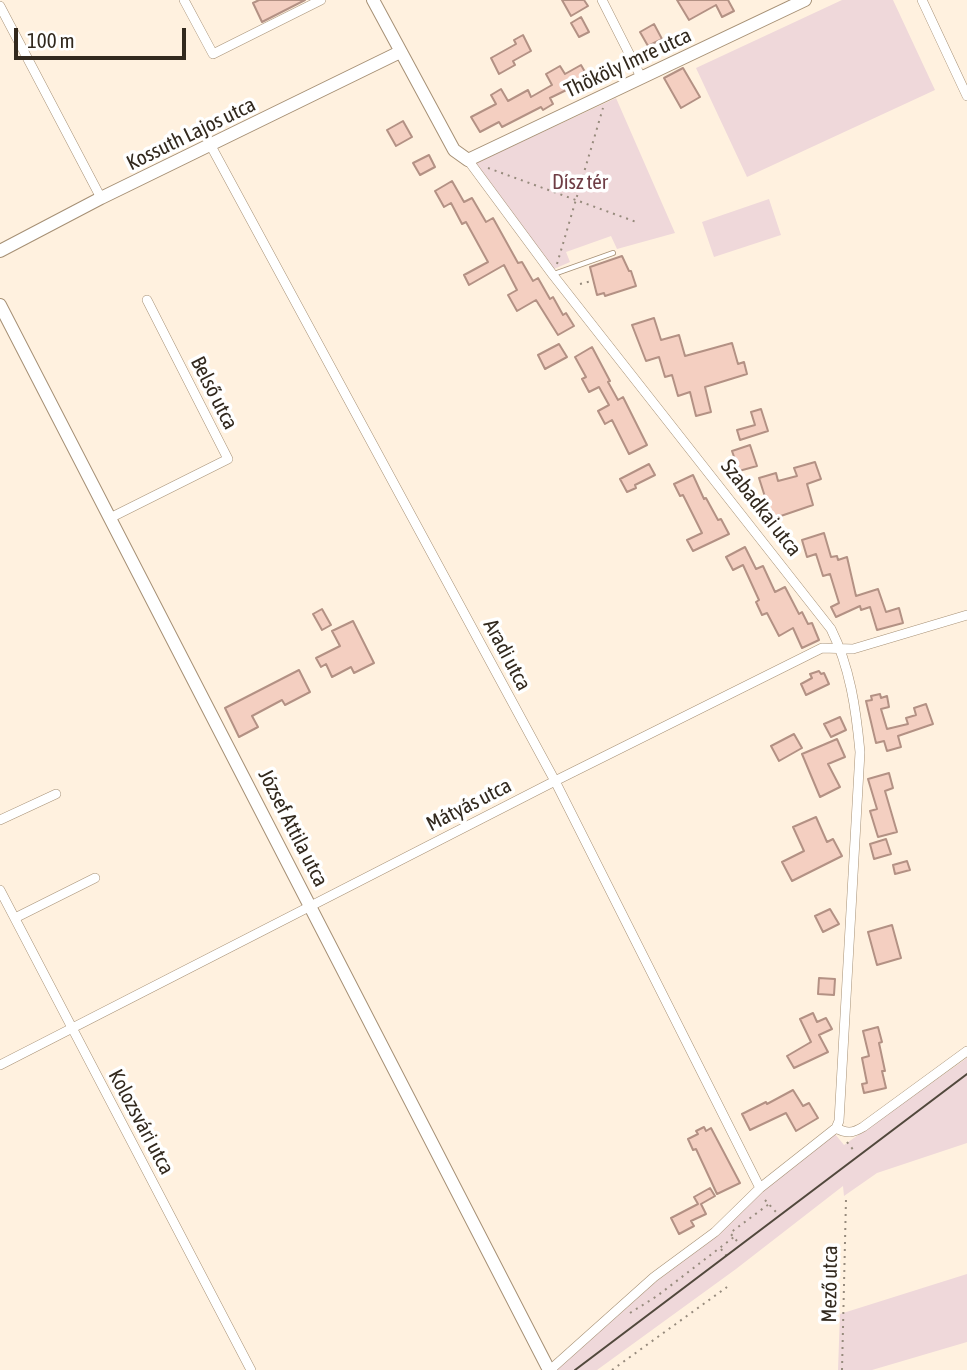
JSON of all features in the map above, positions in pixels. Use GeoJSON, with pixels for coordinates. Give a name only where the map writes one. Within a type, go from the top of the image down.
{"type":"FeatureCollection","features":[{"type":"Feature","properties":{"kind":"street"},"geometry":{"type":"LineString","coordinates":[[184,0],[213,54],[321,0]]}},
{"type":"Feature","properties":{"kind":"street","name":"Szabadkai utca"},"geometry":{"type":"LineString","coordinates":[[373,0],[454,150],[468,160],[553,275],[831,629],[841,649],[857,712],[860,752],[841,1113],[836,1128]]}},
{"type":"Feature","properties":{"kind":"street"},"geometry":{"type":"LineString","coordinates":[[602,0],[641,78]]}},
{"type":"Feature","properties":{"kind":"street"},"geometry":{"type":"LineString","coordinates":[[922,0],[967,96]]}},
{"type":"Feature","properties":{"kind":"street","name":"Thököly Imre utca"},"geometry":{"type":"LineString","coordinates":[[468,160],[799,1]]}},
{"type":"Feature","properties":{"kind":"street"},"geometry":{"type":"LineString","coordinates":[[0,6],[101,198]]}},
{"type":"Feature","properties":{"kind":"street","name":"Kossuth Lajos utca"},"geometry":{"type":"LineString","coordinates":[[0,251],[101,198],[400,52]]}},
{"type":"Feature","properties":{"kind":"street","name":"Aradi utca"},"geometry":{"type":"LineString","coordinates":[[211,146],[555,781],[760,1191]]}},
{"type":"Feature","properties":{"kind":"street","name":"Belső utca"},"geometry":{"type":"LineString","coordinates":[[110,518],[228,459],[147,300]]}},
{"type":"Feature","properties":{"kind":"street","name":"József Attila utca"},"geometry":{"type":"LineString","coordinates":[[0,305],[550,1370]]}},
{"type":"Feature","properties":{"kind":"street","name":"Mátyás utca"},"geometry":{"type":"LineString","coordinates":[[0,1065],[555,781],[822,648],[853,649],[967,615]]}},
{"type":"Feature","properties":{"kind":"street"},"geometry":{"type":"LineString","coordinates":[[0,820],[56,794]]}},
{"type":"Feature","properties":{"kind":"street"},"geometry":{"type":"LineString","coordinates":[[15,918],[95,878]]}},
{"type":"Feature","properties":{"kind":"street","name":"Kolozsvári utca"},"geometry":{"type":"LineString","coordinates":[[0,890],[251,1370]]}},
{"type":"Feature","properties":{"kind":"street"},"geometry":{"type":"LineString","coordinates":[[550,1370],[654,1277],[715,1232],[836,1128],[845,1133],[854,1133],[967,1051]]}},
{"type":"Feature","properties":{"kind":"lane"},"geometry":{"type":"LineString","coordinates":[[553,275],[613,253]]}},
{"type":"Feature","properties":{"kind":"path"},"geometry":{"type":"LineString","coordinates":[[553,275],[607,94]]}},
{"type":"Feature","properties":{"kind":"path"},"geometry":{"type":"LineString","coordinates":[[489,168],[639,223]]}},
{"type":"Feature","properties":{"kind":"path"},"geometry":{"type":"LineString","coordinates":[[580,285],[592,281]]}},
{"type":"Feature","properties":{"kind":"path"},"geometry":{"type":"LineString","coordinates":[[848,1143],[855,1152]]}},
{"type":"Feature","properties":{"kind":"path"},"geometry":{"type":"LineString","coordinates":[[760,1191],[776,1212]]}},
{"type":"Feature","properties":{"kind":"path","name":"Mező utca"},"geometry":{"type":"LineString","coordinates":[[842,1370],[846,1199]]}},
{"type":"Feature","properties":{"kind":"path"},"geometry":{"type":"LineString","coordinates":[[737,1241],[730,1233],[769,1204]]}},
{"type":"Feature","properties":{"kind":"path"},"geometry":{"type":"LineString","coordinates":[[623,1318],[657,1296],[734,1237]]}},
{"type":"Feature","properties":{"kind":"path"},"geometry":{"type":"LineString","coordinates":[[720,1249],[729,1259]]}},
{"type":"Feature","properties":{"kind":"path"},"geometry":{"type":"LineString","coordinates":[[612,1370],[727,1287]]}},
{"type":"Feature","properties":{"kind":"green space"},"geometry":{"type":"Polygon","coordinates":[[[842,0],[893,0],[935,90],[747,177],[696,68],[842,0]]]}},
{"type":"Feature","properties":{"kind":"green space","name":"Dísz tér"},"geometry":{"type":"Polygon","coordinates":[[[616,98],[675,233],[617,249],[611,236],[566,252],[570,262],[554,269],[476,163],[616,98]]]}},
{"type":"Feature","properties":{"kind":"green space"},"geometry":{"type":"Polygon","coordinates":[[[769,199],[781,235],[714,257],[702,222],[769,199]]]}},
{"type":"Feature","properties":{"kind":"green space"},"geometry":{"type":"Polygon","coordinates":[[[967,1058],[967,1143],[877,1173],[844,1196],[843,1186],[736,1269],[597,1370],[556,1370],[658,1280],[713,1239],[761,1191],[835,1134],[844,1145],[967,1058]]]}},
{"type":"Feature","properties":{"kind":"green space"},"geometry":{"type":"Polygon","coordinates":[[[967,1274],[967,1342],[872,1370],[838,1370],[840,1314],[967,1274]]]}},
{"type":"Feature","properties":{"kind":"building"},"geometry":{"type":"Polygon","coordinates":[[[259,0],[305,0],[262,22],[253,3],[259,0]]]}},
{"type":"Feature","properties":{"kind":"building"},"geometry":{"type":"Polygon","coordinates":[[[562,0],[584,0],[588,6],[571,16],[562,0]]]}},
{"type":"Feature","properties":{"kind":"building"},"geometry":{"type":"Polygon","coordinates":[[[677,0],[728,0],[734,11],[722,17],[716,5],[689,20],[677,0]]]}},
{"type":"Feature","properties":{"kind":"building"},"geometry":{"type":"Polygon","coordinates":[[[581,17],[589,32],[579,37],[571,23],[581,17]]]}},
{"type":"Feature","properties":{"kind":"building"},"geometry":{"type":"Polygon","coordinates":[[[654,24],[662,39],[648,46],[640,32],[654,24]]]}},
{"type":"Feature","properties":{"kind":"building"},"geometry":{"type":"Polygon","coordinates":[[[523,35],[531,51],[513,61],[515,65],[499,74],[491,58],[516,44],[514,40],[523,35]]]}},
{"type":"Feature","properties":{"kind":"building"},"geometry":{"type":"Polygon","coordinates":[[[581,65],[589,79],[550,98],[553,104],[543,110],[541,107],[502,127],[499,122],[480,132],[471,117],[496,104],[491,95],[501,89],[508,101],[528,90],[531,97],[552,85],[546,74],[560,66],[565,74],[581,65]]]}},
{"type":"Feature","properties":{"kind":"building"},"geometry":{"type":"Polygon","coordinates":[[[683,68],[700,97],[681,108],[664,78],[683,68]]]}},
{"type":"Feature","properties":{"kind":"building"},"geometry":{"type":"Polygon","coordinates":[[[403,121],[412,137],[396,146],[387,130],[403,121]]]}},
{"type":"Feature","properties":{"kind":"building"},"geometry":{"type":"Polygon","coordinates":[[[429,155],[435,167],[420,175],[413,163],[429,155]]]}},
{"type":"Feature","properties":{"kind":"building"},"geometry":{"type":"Polygon","coordinates":[[[452,181],[464,202],[472,198],[486,222],[493,218],[518,263],[522,262],[533,281],[538,278],[550,299],[553,297],[563,315],[566,313],[574,326],[558,335],[536,300],[517,311],[508,295],[517,290],[504,265],[469,285],[464,275],[488,262],[466,222],[462,224],[451,203],[444,207],[435,191],[452,181]]]}},
{"type":"Feature","properties":{"kind":"building"},"geometry":{"type":"Polygon","coordinates":[[[622,256],[636,286],[605,296],[604,293],[597,295],[590,267],[622,256]]]}},
{"type":"Feature","properties":{"kind":"building"},"geometry":{"type":"Polygon","coordinates":[[[654,318],[661,340],[679,335],[685,356],[732,343],[738,364],[744,362],[747,374],[705,387],[711,412],[696,416],[690,392],[678,396],[672,375],[665,377],[659,357],[646,361],[632,325],[654,318]]]}},
{"type":"Feature","properties":{"kind":"building"},"geometry":{"type":"Polygon","coordinates":[[[559,344],[567,357],[545,369],[538,355],[559,344]]]}},
{"type":"Feature","properties":{"kind":"building"},"geometry":{"type":"Polygon","coordinates":[[[592,347],[618,400],[623,397],[647,445],[629,454],[612,420],[605,424],[598,411],[609,405],[599,387],[589,392],[582,379],[586,377],[575,357],[592,347]]]}},
{"type":"Feature","properties":{"kind":"building"},"geometry":{"type":"Polygon","coordinates":[[[761,409],[768,431],[740,440],[737,430],[755,425],[751,412],[761,409]]]}},
{"type":"Feature","properties":{"kind":"building"},"geometry":{"type":"Polygon","coordinates":[[[750,445],[757,466],[739,471],[732,451],[750,445]]]}},
{"type":"Feature","properties":{"kind":"building"},"geometry":{"type":"Polygon","coordinates":[[[815,462],[821,479],[807,484],[813,505],[772,519],[759,478],[776,473],[778,481],[797,476],[794,468],[815,462]]]}},
{"type":"Feature","properties":{"kind":"building"},"geometry":{"type":"Polygon","coordinates":[[[649,464],[655,475],[627,492],[620,479],[649,464]]]}},
{"type":"Feature","properties":{"kind":"building"},"geometry":{"type":"Polygon","coordinates":[[[693,475],[704,499],[706,498],[718,520],[721,519],[729,534],[693,551],[687,540],[702,533],[683,495],[680,496],[674,484],[693,475]]]}},
{"type":"Feature","properties":{"kind":"building"},"geometry":{"type":"Polygon","coordinates":[[[824,533],[831,557],[837,556],[838,560],[847,557],[856,596],[878,589],[886,612],[899,608],[903,623],[877,630],[870,607],[861,610],[860,606],[836,617],[831,607],[839,603],[830,574],[823,576],[816,554],[807,557],[802,540],[824,533]]]}},
{"type":"Feature","properties":{"kind":"building"},"geometry":{"type":"Polygon","coordinates":[[[745,547],[756,569],[763,566],[775,592],[785,587],[799,614],[802,612],[808,624],[812,623],[819,640],[802,648],[793,628],[779,636],[767,613],[762,615],[756,602],[759,600],[743,565],[733,570],[726,557],[745,547]]]}},
{"type":"Feature","properties":{"kind":"building"},"geometry":{"type":"Polygon","coordinates":[[[322,609],[331,625],[322,630],[313,614],[322,609]]]}},
{"type":"Feature","properties":{"kind":"building"},"geometry":{"type":"Polygon","coordinates":[[[353,621],[374,663],[354,673],[351,667],[332,677],[326,664],[321,667],[316,658],[340,646],[332,631],[353,621]]]}},
{"type":"Feature","properties":{"kind":"building"},"geometry":{"type":"Polygon","coordinates":[[[299,670],[310,692],[285,705],[282,700],[252,716],[258,727],[239,737],[225,708],[299,670]]]}},
{"type":"Feature","properties":{"kind":"building"},"geometry":{"type":"Polygon","coordinates":[[[819,671],[824,673],[829,684],[806,695],[801,684],[812,678],[810,674],[819,671]]]}},
{"type":"Feature","properties":{"kind":"building"},"geometry":{"type":"Polygon","coordinates":[[[880,694],[881,698],[887,696],[889,707],[881,709],[887,729],[908,724],[906,718],[916,715],[914,708],[926,704],[933,724],[898,736],[901,747],[887,751],[884,741],[876,743],[866,701],[872,700],[871,696],[880,694]]]}},
{"type":"Feature","properties":{"kind":"building"},"geometry":{"type":"Polygon","coordinates":[[[840,717],[846,730],[831,737],[824,724],[840,717]]]}},
{"type":"Feature","properties":{"kind":"building"},"geometry":{"type":"Polygon","coordinates":[[[794,734],[802,748],[779,761],[771,746],[794,734]]]}},
{"type":"Feature","properties":{"kind":"building"},"geometry":{"type":"Polygon","coordinates":[[[837,739],[845,757],[828,764],[840,787],[820,797],[802,754],[837,739]]]}},
{"type":"Feature","properties":{"kind":"building"},"geometry":{"type":"Polygon","coordinates":[[[889,773],[893,788],[885,791],[897,832],[878,837],[870,811],[877,809],[868,779],[889,773]]]}},
{"type":"Feature","properties":{"kind":"building"},"geometry":{"type":"Polygon","coordinates":[[[816,817],[827,842],[833,839],[842,856],[792,881],[782,862],[804,851],[793,827],[816,817]]]}},
{"type":"Feature","properties":{"kind":"building"},"geometry":{"type":"Polygon","coordinates":[[[886,839],[891,854],[874,859],[870,844],[886,839]]]}},
{"type":"Feature","properties":{"kind":"building"},"geometry":{"type":"Polygon","coordinates":[[[907,861],[910,870],[895,874],[893,865],[907,861]]]}},
{"type":"Feature","properties":{"kind":"building"},"geometry":{"type":"Polygon","coordinates":[[[830,909],[839,924],[823,932],[815,916],[830,909]]]}},
{"type":"Feature","properties":{"kind":"building"},"geometry":{"type":"Polygon","coordinates":[[[892,925],[901,958],[877,965],[868,932],[892,925]]]}},
{"type":"Feature","properties":{"kind":"building"},"geometry":{"type":"Polygon","coordinates":[[[819,978],[835,979],[834,995],[818,994],[819,978]]]}},
{"type":"Feature","properties":{"kind":"building"},"geometry":{"type":"Polygon","coordinates":[[[813,1013],[817,1022],[826,1018],[832,1029],[819,1035],[828,1052],[794,1068],[787,1056],[811,1042],[800,1019],[813,1013]]]}},
{"type":"Feature","properties":{"kind":"building"},"geometry":{"type":"Polygon","coordinates":[[[878,1027],[886,1088],[864,1093],[862,1084],[867,1083],[862,1058],[869,1056],[863,1031],[878,1027]]]}},
{"type":"Feature","properties":{"kind":"building"},"geometry":{"type":"Polygon","coordinates":[[[793,1090],[803,1106],[809,1103],[818,1118],[796,1131],[786,1113],[750,1130],[742,1114],[793,1090]]]}},
{"type":"Feature","properties":{"kind":"building"},"geometry":{"type":"Polygon","coordinates":[[[704,1127],[706,1131],[711,1128],[740,1183],[717,1194],[696,1149],[693,1150],[688,1139],[704,1127]]]}},
{"type":"Feature","properties":{"kind":"building"},"geometry":{"type":"Polygon","coordinates":[[[710,1188],[715,1196],[701,1204],[706,1214],[691,1221],[694,1226],[679,1234],[671,1218],[698,1204],[694,1197],[710,1188]]]}},
{"type":"Feature","properties":{"kind":"tram line"},"geometry":{"type":"LineString","coordinates":[[575,1370],[967,1074]]}}]}
